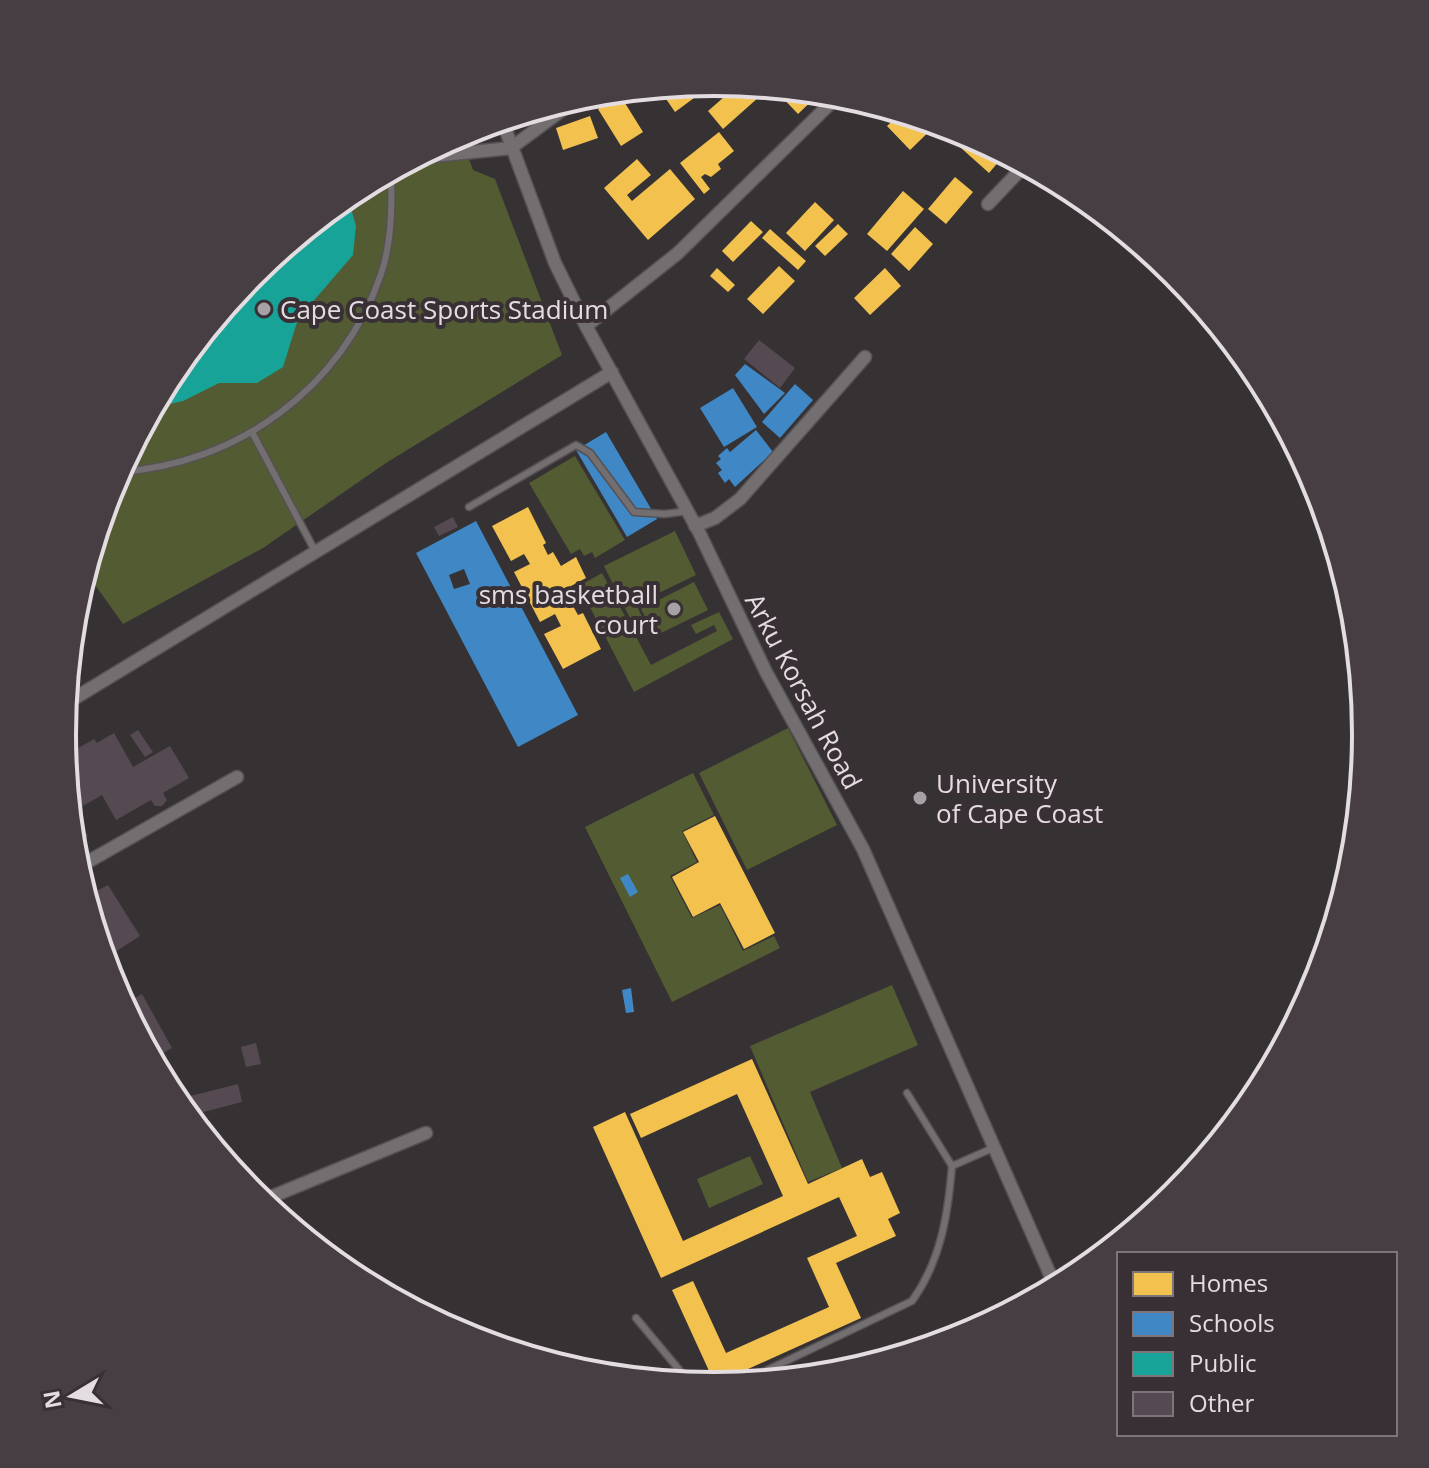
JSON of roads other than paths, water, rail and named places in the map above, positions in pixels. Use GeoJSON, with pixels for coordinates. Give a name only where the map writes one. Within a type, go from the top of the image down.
{"type":"FeatureCollection","features":[{"type":"Feature","properties":{"kind":"street"},"geometry":{"type":"LineString","coordinates":[[586,326],[678,253],[828,106]]}},
{"type":"Feature","properties":{"kind":"street"},"geometry":{"type":"LineString","coordinates":[[446,155],[511,148],[554,116]]}},
{"type":"Feature","properties":{"kind":"street","name":"Arku Korsah Road"},"geometry":{"type":"LineString","coordinates":[[505,130],[555,263],[586,326],[688,511],[766,672],[863,849],[1051,1276]]}},
{"type":"Feature","properties":{"kind":"street"},"geometry":{"type":"LineString","coordinates":[[988,204],[1018,172]]}},
{"type":"Feature","properties":{"kind":"street"},"geometry":{"type":"LineString","coordinates":[[695,526],[715,518],[740,499],[865,357]]}},
{"type":"Feature","properties":{"kind":"street"},"geometry":{"type":"LineString","coordinates":[[77,697],[612,372]]}},
{"type":"Feature","properties":{"kind":"street"},"geometry":{"type":"LineString","coordinates":[[89,861],[237,777]]}},
{"type":"Feature","properties":{"kind":"street"},"geometry":{"type":"LineString","coordinates":[[274,1196],[426,1133]]}},
{"type":"Feature","properties":{"kind":"lane"},"geometry":{"type":"LineString","coordinates":[[134,471],[168,468],[253,434],[316,382],[356,331],[382,273],[392,208],[391,183]]}},
{"type":"Feature","properties":{"kind":"lane"},"geometry":{"type":"LineString","coordinates":[[253,434],[316,552]]}},
{"type":"Feature","properties":{"kind":"lane"},"geometry":{"type":"LineString","coordinates":[[469,507],[576,445],[590,453],[634,512],[665,514],[688,511]]}},
{"type":"Feature","properties":{"kind":"lane"},"geometry":{"type":"LineString","coordinates":[[768,1370],[912,1301],[927,1280],[940,1246],[952,1166],[907,1093]]}},
{"type":"Feature","properties":{"kind":"lane"},"geometry":{"type":"LineString","coordinates":[[952,1166],[993,1148]]}},
{"type":"Feature","properties":{"kind":"lane"},"geometry":{"type":"LineString","coordinates":[[636,1318],[680,1371]]}},
{"type":"Feature","properties":{"kind":"place","name":"Cape Coast Sports Stadium"},"geometry":{"type":"Point","coordinates":[264,309]}},
{"type":"Feature","properties":{"kind":"place","name":"sms basketball court"},"geometry":{"type":"Point","coordinates":[674,609]}},
{"type":"Feature","properties":{"kind":"place","name":"University of Cape Coast"},"geometry":{"type":"Point","coordinates":[920,798]}}]}
